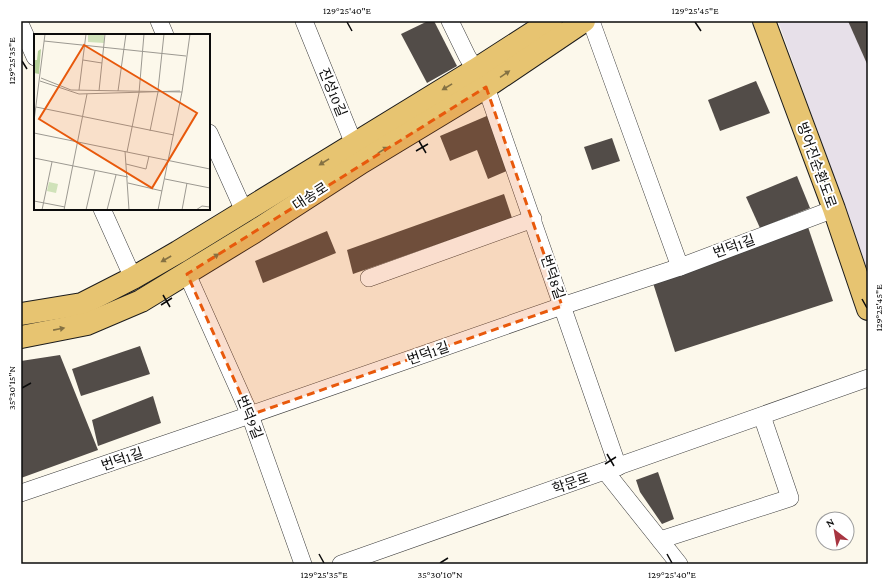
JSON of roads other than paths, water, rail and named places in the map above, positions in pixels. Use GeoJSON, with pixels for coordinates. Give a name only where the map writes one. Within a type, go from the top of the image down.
{"type":"FeatureCollection","features":[{"type":"Feature","properties":{"kind":"main road","name":"대송로"},"geometry":{"type":"LineString","coordinates":[[481,78],[551,21]]}},
{"type":"Feature","properties":{"kind":"main road","name":"대송로"},"geometry":{"type":"LineString","coordinates":[[21,337],[87,324],[141,301],[187,274],[358,153],[481,78],[584,21]]}},
{"type":"Feature","properties":{"kind":"main road","name":"방어진순환도로"},"geometry":{"type":"LineString","coordinates":[[764,21],[834,209],[868,309]]}},
{"type":"Feature","properties":{"kind":"main road","name":"대송로"},"geometry":{"type":"LineString","coordinates":[[21,314],[82,304],[133,278],[244,211],[358,153]]}},
{"type":"Feature","properties":{"kind":"street"},"geometry":{"type":"LineString","coordinates":[[158,21],[164,34]]}},
{"type":"Feature","properties":{"kind":"street","name":"진성10길"},"geometry":{"type":"LineString","coordinates":[[304,21],[358,153]]}},
{"type":"Feature","properties":{"kind":"street","name":"번덕8길"},"geometry":{"type":"LineString","coordinates":[[450,21],[467,56],[481,78],[533,219],[562,306],[611,469],[660,540],[679,564]]}},
{"type":"Feature","properties":{"kind":"street"},"geometry":{"type":"LineString","coordinates":[[591,21],[680,267]]}},
{"type":"Feature","properties":{"kind":"street"},"geometry":{"type":"LineString","coordinates":[[21,26],[34,55]]}},
{"type":"Feature","properties":{"kind":"street"},"geometry":{"type":"LineString","coordinates":[[210,136],[244,211]]}},
{"type":"Feature","properties":{"kind":"street","name":"번덕1길"},"geometry":{"type":"LineString","coordinates":[[21,493],[562,306],[680,267],[834,209]]}},
{"type":"Feature","properties":{"kind":"street"},"geometry":{"type":"LineString","coordinates":[[102,210],[133,278]]}},
{"type":"Feature","properties":{"kind":"street"},"geometry":{"type":"LineString","coordinates":[[369,278],[533,219]]}},
{"type":"Feature","properties":{"kind":"street","name":"번덕9길"},"geometry":{"type":"LineString","coordinates":[[187,274],[250,415],[303,564]]}},
{"type":"Feature","properties":{"kind":"street","name":"학문로"},"geometry":{"type":"LineString","coordinates":[[341,564],[868,378]]}},
{"type":"Feature","properties":{"kind":"street"},"geometry":{"type":"LineString","coordinates":[[660,540],[790,498],[762,416]]}}]}
